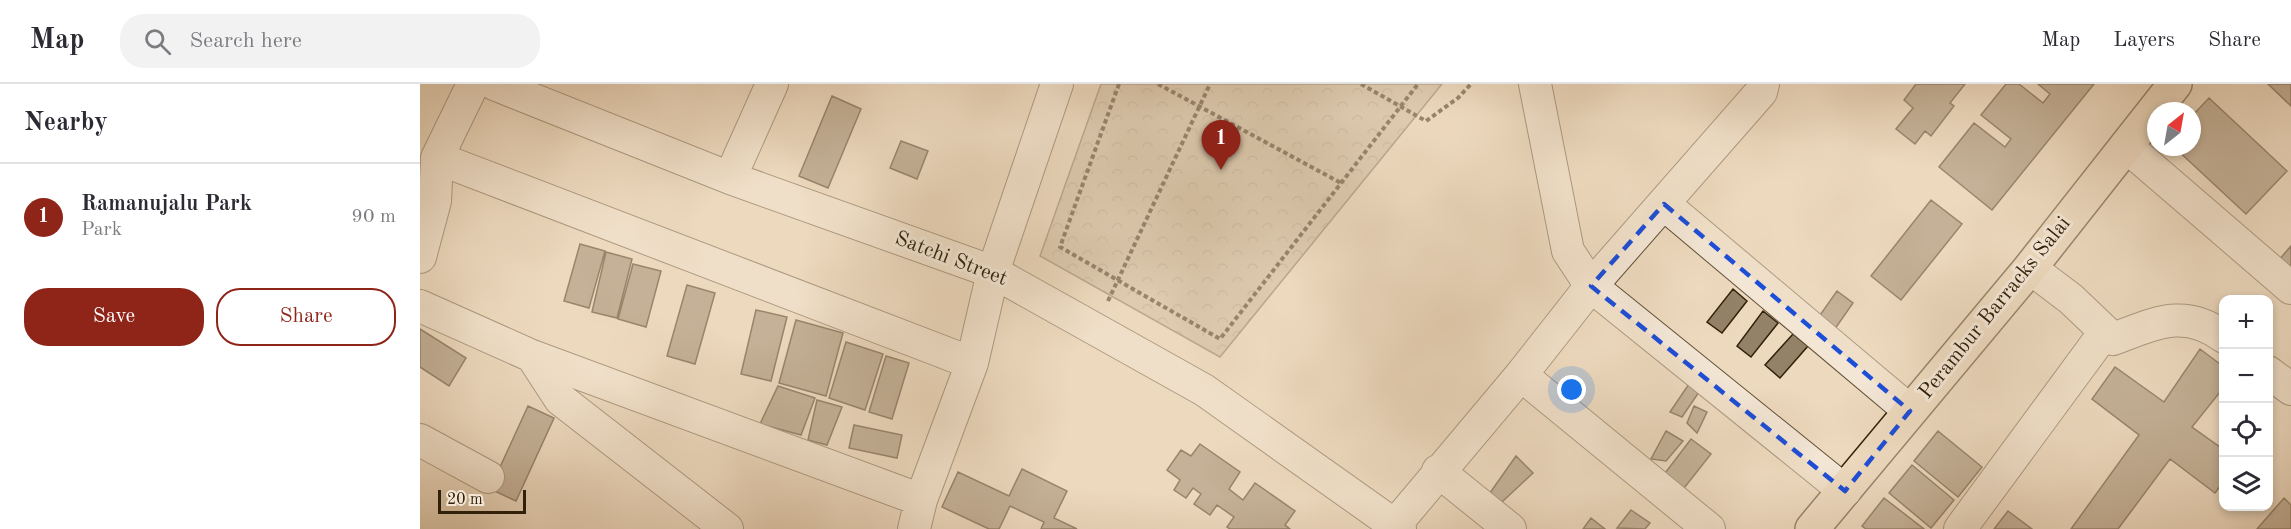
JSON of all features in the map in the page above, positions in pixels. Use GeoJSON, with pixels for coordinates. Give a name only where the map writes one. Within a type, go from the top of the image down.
{"type":"FeatureCollection","features":[{"type":"Feature","properties":{"kind":"main road","name":"Perambur Barracks Salai"},"geometry":{"type":"LineString","coordinates":[[1812,529],[2030,268],[2175,84]]}},
{"type":"Feature","properties":{"kind":"street"},"geometry":{"type":"LineString","coordinates":[[420,257],[428,199],[437,158],[473,84]]}},
{"type":"Feature","properties":{"kind":"street","name":"Satchi Street"},"geometry":{"type":"LineString","coordinates":[[494,84],[730,178],[993,272],[1204,390],[1398,527]]}},
{"type":"Feature","properties":{"kind":"street"},"geometry":{"type":"LineString","coordinates":[[730,178],[772,84]]}},
{"type":"Feature","properties":{"kind":"street"},"geometry":{"type":"LineString","coordinates":[[420,306],[532,356],[917,514],[972,363],[993,272],[1057,84]]}},
{"type":"Feature","properties":{"kind":"street"},"geometry":{"type":"LineString","coordinates":[[1535,84],[1568,251],[1591,286],[1845,491]]}},
{"type":"Feature","properties":{"kind":"street"},"geometry":{"type":"LineString","coordinates":[[1398,527],[1438,471],[1521,375],[1591,286],[1761,92],[1764,84]]}},
{"type":"Feature","properties":{"kind":"street"},"geometry":{"type":"LineString","coordinates":[[2126,146],[2291,288]]}},
{"type":"Feature","properties":{"kind":"street"},"geometry":{"type":"LineString","coordinates":[[437,158],[972,363]]}},
{"type":"Feature","properties":{"kind":"street"},"geometry":{"type":"LineString","coordinates":[[1664,204],[1910,411]]}},
{"type":"Feature","properties":{"kind":"street"},"geometry":{"type":"LineString","coordinates":[[2030,268],[2071,299],[2113,339],[2167,320],[2189,320],[2213,329],[2219,334]]}},
{"type":"Feature","properties":{"kind":"street"},"geometry":{"type":"LineString","coordinates":[[1960,529],[2105,332]]}},
{"type":"Feature","properties":{"kind":"street"},"geometry":{"type":"LineString","coordinates":[[532,356],[560,399],[727,529]]}},
{"type":"Feature","properties":{"kind":"street"},"geometry":{"type":"LineString","coordinates":[[1521,375],[1709,529]]}},
{"type":"Feature","properties":{"kind":"street"},"geometry":{"type":"LineString","coordinates":[[2273,376],[2291,389]]}},
{"type":"Feature","properties":{"kind":"street"},"geometry":{"type":"LineString","coordinates":[[420,440],[488,477]]}},
{"type":"Feature","properties":{"kind":"street"},"geometry":{"type":"LineString","coordinates":[[1438,471],[1510,529]]}},
{"type":"Feature","properties":{"kind":"path"},"geometry":{"type":"LineString","coordinates":[[1119,84],[1060,247],[1220,339],[1418,84]]}},
{"type":"Feature","properties":{"kind":"path"},"geometry":{"type":"LineString","coordinates":[[1158,84],[1341,183]]}},
{"type":"Feature","properties":{"kind":"path"},"geometry":{"type":"LineString","coordinates":[[1095,329],[1210,84]]}},
{"type":"Feature","properties":{"kind":"path"},"geometry":{"type":"LineString","coordinates":[[1361,84],[1426,121],[1458,98],[1471,84]]}},
{"type":"Feature","properties":{"kind":"highlighted area"},"geometry":{"type":"Polygon","coordinates":[[[1664,204],[1910,411],[1845,491],[1591,286],[1664,204]]]}},
{"type":"Feature","properties":{"kind":"green space"},"geometry":{"type":"Polygon","coordinates":[[[1101,84],[1442,84],[1220,357],[1040,256],[1101,84]]]}},
{"type":"Feature","properties":{"kind":"building"},"geometry":{"type":"Polygon","coordinates":[[[1916,84],[1965,84],[1950,103],[1954,106],[1931,136],[1925,131],[1915,144],[1896,129],[1913,108],[1904,100],[1916,84]]]}},
{"type":"Feature","properties":{"kind":"building"},"geometry":{"type":"Polygon","coordinates":[[[2006,84],[2019,84],[2043,103],[2050,94],[2038,84],[2094,84],[1992,210],[1939,167],[1974,123],[2005,147],[2011,139],[1981,115],[2006,84]]]}},
{"type":"Feature","properties":{"kind":"building"},"geometry":{"type":"Polygon","coordinates":[[[2268,84],[2291,84],[2291,106],[2268,84]]]}},
{"type":"Feature","properties":{"kind":"building"},"geometry":{"type":"Polygon","coordinates":[[[832,96],[861,109],[828,188],[799,176],[832,96]]]}},
{"type":"Feature","properties":{"kind":"building"},"geometry":{"type":"Polygon","coordinates":[[[2209,98],[2287,171],[2246,214],[2184,156],[2201,156],[2201,106],[2209,98]]]}},
{"type":"Feature","properties":{"kind":"building"},"geometry":{"type":"Polygon","coordinates":[[[901,141],[928,151],[917,179],[890,168],[901,141]]]}},
{"type":"Feature","properties":{"kind":"building"},"geometry":{"type":"Polygon","coordinates":[[[1931,200],[1962,224],[1901,300],[1871,276],[1931,200]]]}},
{"type":"Feature","properties":{"kind":"building"},"geometry":{"type":"Polygon","coordinates":[[[580,244],[605,251],[589,308],[564,301],[580,244]]]}},
{"type":"Feature","properties":{"kind":"building"},"geometry":{"type":"Polygon","coordinates":[[[2291,246],[2291,272],[2278,261],[2291,246]]]}},
{"type":"Feature","properties":{"kind":"building"},"geometry":{"type":"Polygon","coordinates":[[[606,252],[632,259],[617,318],[592,312],[606,252]]]}},
{"type":"Feature","properties":{"kind":"building"},"geometry":{"type":"Polygon","coordinates":[[[633,264],[661,271],[646,327],[618,319],[633,264]]]}},
{"type":"Feature","properties":{"kind":"building"},"geometry":{"type":"Polygon","coordinates":[[[687,285],[715,293],[695,364],[667,356],[687,285]]]}},
{"type":"Feature","properties":{"kind":"building"},"geometry":{"type":"Polygon","coordinates":[[[1733,289],[1747,301],[1722,333],[1707,322],[1733,289]]]}},
{"type":"Feature","properties":{"kind":"building"},"geometry":{"type":"Polygon","coordinates":[[[1837,291],[1853,303],[1830,336],[1813,325],[1837,291]]]}},
{"type":"Feature","properties":{"kind":"building"},"geometry":{"type":"Polygon","coordinates":[[[756,310],[787,317],[771,381],[741,374],[756,310]]]}},
{"type":"Feature","properties":{"kind":"building"},"geometry":{"type":"Polygon","coordinates":[[[1763,311],[1778,323],[1751,357],[1737,346],[1763,311]]]}},
{"type":"Feature","properties":{"kind":"building"},"geometry":{"type":"Polygon","coordinates":[[[796,320],[843,333],[826,396],[779,383],[796,320]]]}},
{"type":"Feature","properties":{"kind":"building"},"geometry":{"type":"Polygon","coordinates":[[[420,329],[466,358],[449,386],[420,367],[420,329]]]}},
{"type":"Feature","properties":{"kind":"building"},"geometry":{"type":"Polygon","coordinates":[[[1793,334],[1808,346],[1780,378],[1765,365],[1793,334]]]}},
{"type":"Feature","properties":{"kind":"building"},"geometry":{"type":"Polygon","coordinates":[[[846,342],[883,354],[865,410],[829,398],[846,342]]]}},
{"type":"Feature","properties":{"kind":"building"},"geometry":{"type":"Polygon","coordinates":[[[2200,349],[2219,363],[2219,393],[2192,427],[2219,446],[2219,488],[2215,493],[2170,459],[2118,529],[2071,529],[2139,435],[2092,399],[2115,367],[2164,402],[2200,349]]]}},
{"type":"Feature","properties":{"kind":"building"},"geometry":{"type":"Polygon","coordinates":[[[886,356],[909,363],[892,419],[869,412],[886,356]]]}},
{"type":"Feature","properties":{"kind":"building"},"geometry":{"type":"Polygon","coordinates":[[[1689,384],[1701,389],[1682,417],[1670,412],[1689,384]]]}},
{"type":"Feature","properties":{"kind":"building"},"geometry":{"type":"Polygon","coordinates":[[[778,386],[815,398],[801,435],[760,424],[778,386]]]}},
{"type":"Feature","properties":{"kind":"building"},"geometry":{"type":"Polygon","coordinates":[[[817,400],[842,407],[827,445],[808,440],[817,400]]]}},
{"type":"Feature","properties":{"kind":"building"},"geometry":{"type":"Polygon","coordinates":[[[528,406],[554,418],[516,501],[490,489],[528,406]]]}},
{"type":"Feature","properties":{"kind":"building"},"geometry":{"type":"Polygon","coordinates":[[[1694,406],[1707,412],[1697,433],[1687,423],[1694,406]]]}},
{"type":"Feature","properties":{"kind":"building"},"geometry":{"type":"Polygon","coordinates":[[[854,425],[902,435],[897,458],[849,448],[854,425]]]}},
{"type":"Feature","properties":{"kind":"building"},"geometry":{"type":"Polygon","coordinates":[[[1666,431],[1683,441],[1666,461],[1651,459],[1666,431]]]}},
{"type":"Feature","properties":{"kind":"building"},"geometry":{"type":"Polygon","coordinates":[[[1938,431],[1982,467],[1958,497],[1914,461],[1938,431]]]}},
{"type":"Feature","properties":{"kind":"building"},"geometry":{"type":"Polygon","coordinates":[[[1691,439],[1711,454],[1681,492],[1662,477],[1691,439]]]}},
{"type":"Feature","properties":{"kind":"building"},"geometry":{"type":"Polygon","coordinates":[[[1200,444],[1240,472],[1229,489],[1243,500],[1255,483],[1295,511],[1285,525],[1290,529],[1230,529],[1227,527],[1234,517],[1217,505],[1210,515],[1194,504],[1201,494],[1193,488],[1186,498],[1174,490],[1180,480],[1167,470],[1181,450],[1191,456],[1200,444]]]}},
{"type":"Feature","properties":{"kind":"building"},"geometry":{"type":"Polygon","coordinates":[[[1516,456],[1533,473],[1502,502],[1485,500],[1516,456]]]}},
{"type":"Feature","properties":{"kind":"building"},"geometry":{"type":"Polygon","coordinates":[[[1912,465],[1954,500],[1931,528],[1889,493],[1912,465]]]}},
{"type":"Feature","properties":{"kind":"building"},"geometry":{"type":"Polygon","coordinates":[[[1022,469],[1067,491],[1054,518],[1077,529],[1041,529],[1044,522],[1010,506],[999,529],[989,529],[942,507],[958,472],[1009,496],[1022,469]]]}},
{"type":"Feature","properties":{"kind":"building"},"geometry":{"type":"Polygon","coordinates":[[[1884,498],[1924,529],[1866,529],[1862,526],[1884,498]]]}},
{"type":"Feature","properties":{"kind":"building"},"geometry":{"type":"Polygon","coordinates":[[[2284,498],[2291,505],[2291,529],[2257,529],[2284,498]]]}},
{"type":"Feature","properties":{"kind":"building"},"geometry":{"type":"Polygon","coordinates":[[[1631,510],[1650,523],[1645,529],[1617,528],[1631,510]]]}},
{"type":"Feature","properties":{"kind":"building"},"geometry":{"type":"Polygon","coordinates":[[[2008,511],[2032,529],[1994,529],[2008,511]]]}},
{"type":"Feature","properties":{"kind":"building"},"geometry":{"type":"Polygon","coordinates":[[[1591,518],[1605,529],[1583,529],[1591,518]]]}},
{"type":"Feature","properties":{"kind":"place","name":"Ramanujalu Park"},"geometry":{"type":"Point","coordinates":[1221,170]}}]}
